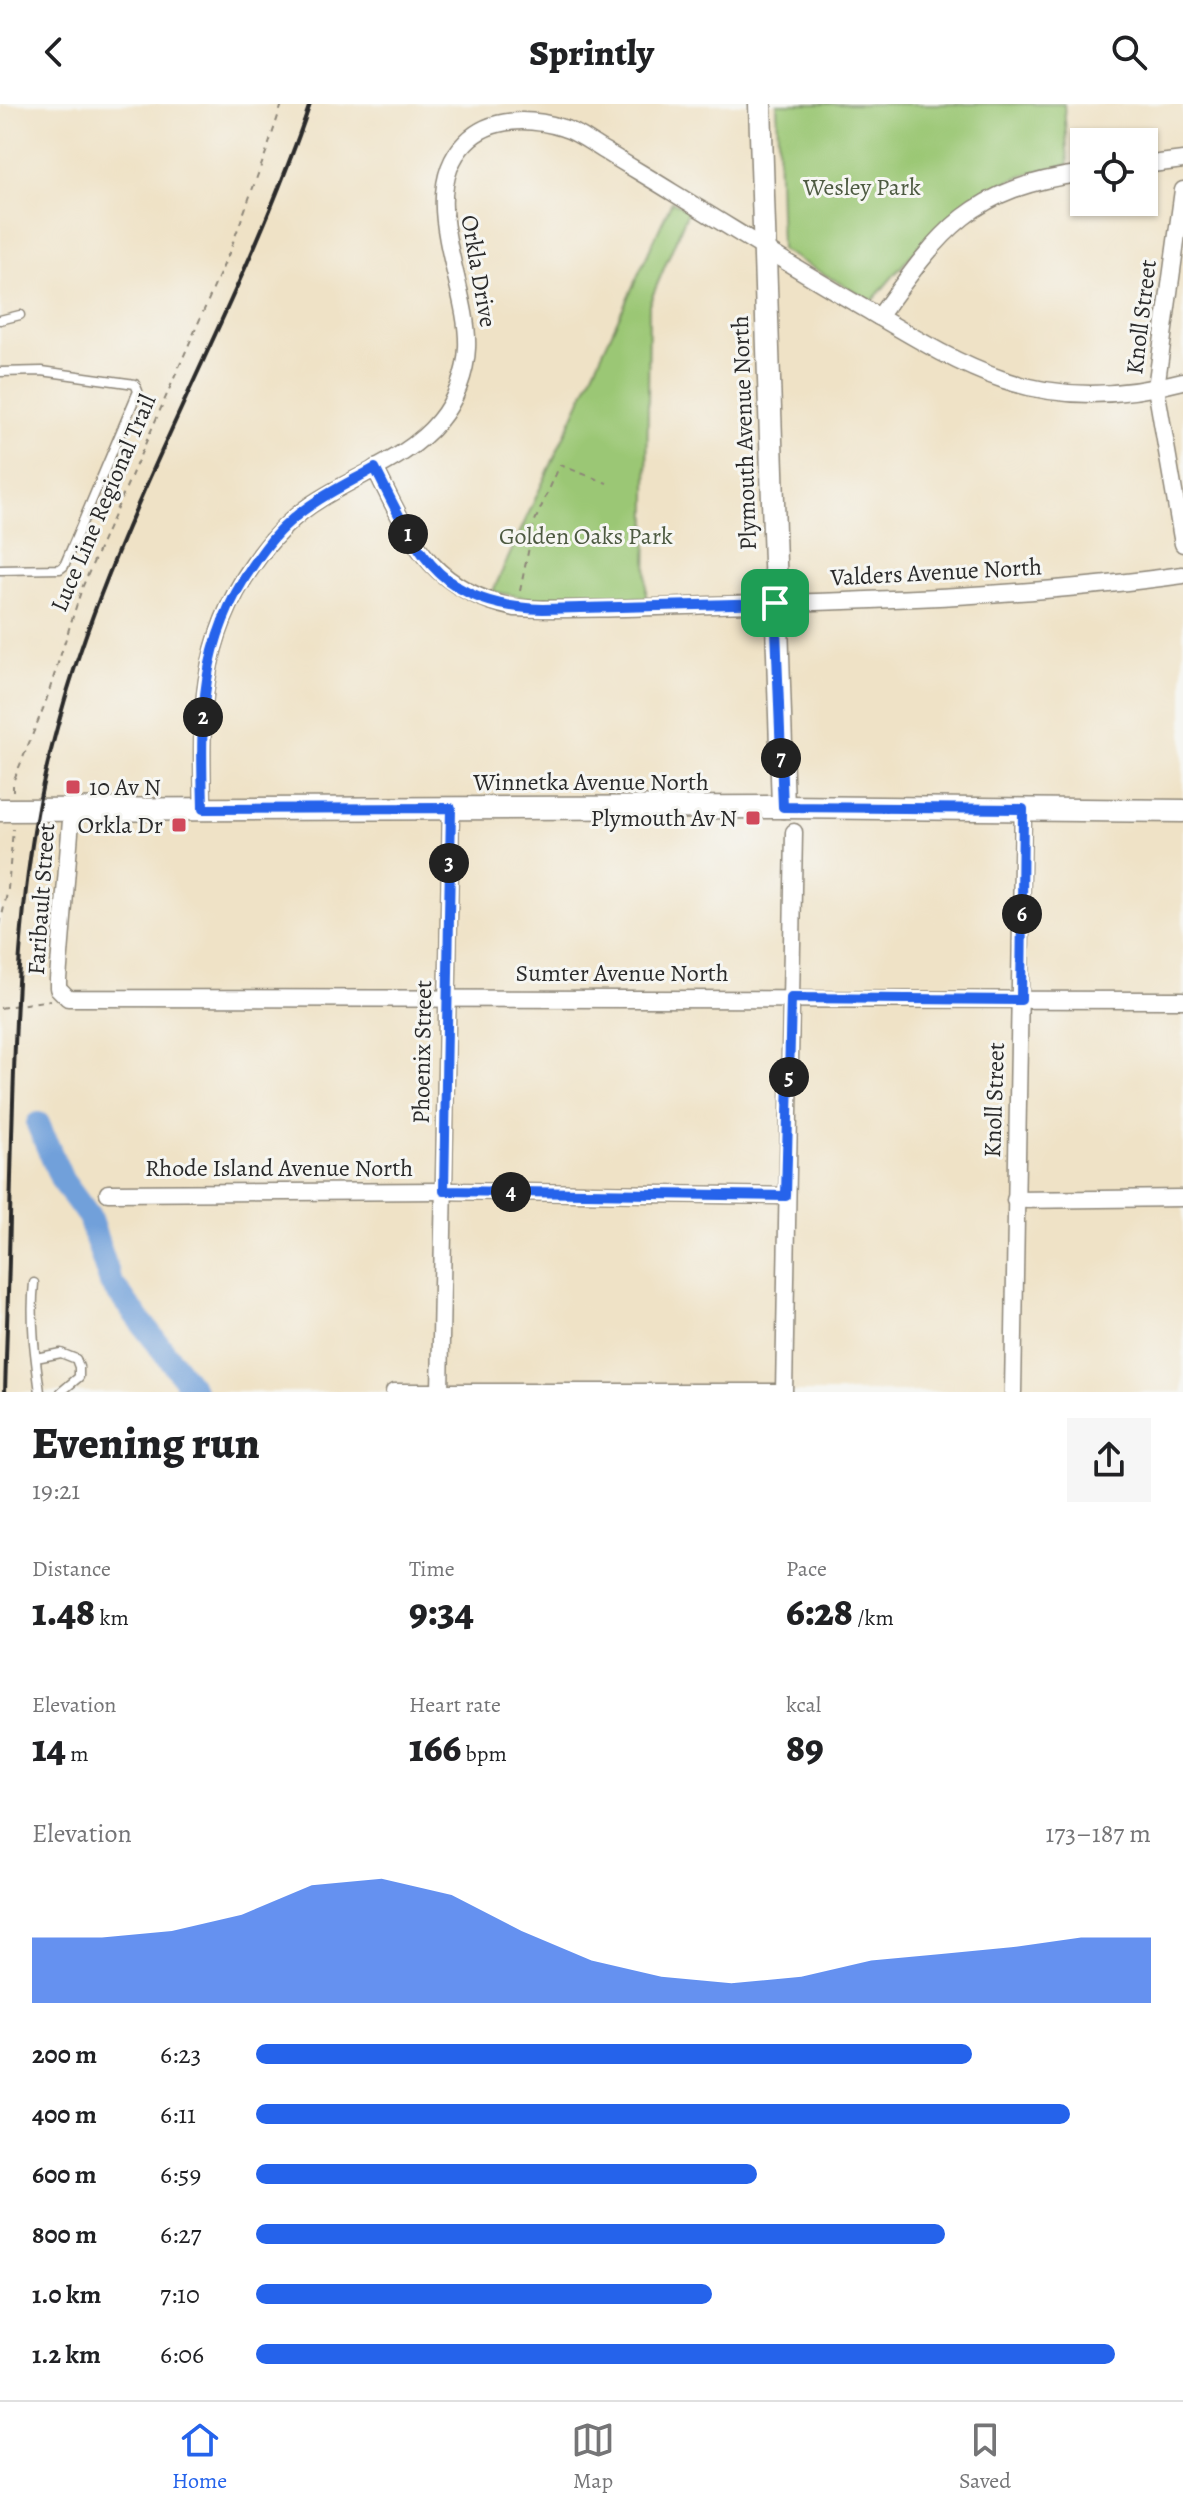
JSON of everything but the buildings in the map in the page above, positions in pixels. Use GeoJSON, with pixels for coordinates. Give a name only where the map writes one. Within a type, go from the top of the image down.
{"type":"FeatureCollection","features":[{"type":"Feature","properties":{"kind":"main road","name":"Plymouth Avenue North"},"geometry":{"type":"LineString","coordinates":[[760,104],[783,807]]}},
{"type":"Feature","properties":{"kind":"main road","name":"Winnetka Avenue North"},"geometry":{"type":"LineString","coordinates":[[6,810],[783,807],[1183,811]]}},
{"type":"Feature","properties":{"kind":"street","name":"Orkla Drive"},"geometry":{"type":"LineString","coordinates":[[203,809],[202,722],[205,685],[212,649],[241,582],[286,524],[316,500],[423,438],[441,419],[454,398],[467,351],[466,324],[443,198],[447,176],[456,156],[466,141],[485,129],[505,122],[527,120],[570,129],[765,251],[934,349],[1008,381],[1052,392],[1095,396],[1183,381]]}},
{"type":"Feature","properties":{"kind":"street"},"geometry":{"type":"LineString","coordinates":[[1158,163],[1183,160]]}},
{"type":"Feature","properties":{"kind":"street"},"geometry":{"type":"LineString","coordinates":[[879,317],[939,238],[966,213],[1018,186],[1070,176]]}},
{"type":"Feature","properties":{"kind":"street","name":"Knoll Street"},"geometry":{"type":"LineString","coordinates":[[1183,190],[1156,388],[1183,544]]}},
{"type":"Feature","properties":{"kind":"street","name":"Valders Avenue North"},"geometry":{"type":"LineString","coordinates":[[375,468],[407,531],[440,574],[488,602],[515,608],[775,603],[1037,592],[1183,575]]}},
{"type":"Feature","properties":{"kind":"street","name":"Faribault Street"},"geometry":{"type":"LineString","coordinates":[[62,994],[58,979],[72,808]]}},
{"type":"Feature","properties":{"kind":"street","name":"Phoenix Street"},"geometry":{"type":"LineString","coordinates":[[440,1392],[451,808]]}},
{"type":"Feature","properties":{"kind":"street","name":"Knoll Street"},"geometry":{"type":"LineString","coordinates":[[1013,1392],[1023,809]]}},
{"type":"Feature","properties":{"kind":"street"},"geometry":{"type":"LineString","coordinates":[[394,1392],[783,1392],[794,832]]}},
{"type":"Feature","properties":{"kind":"street","name":"Sumter Avenue North"},"geometry":{"type":"LineString","coordinates":[[62,994],[75,999],[1183,1000]]}},
{"type":"Feature","properties":{"kind":"street","name":"Rhode Island Avenue North"},"geometry":{"type":"LineString","coordinates":[[108,1193],[444,1191],[786,1196]]}},
{"type":"Feature","properties":{"kind":"street"},"geometry":{"type":"LineString","coordinates":[[1015,1200],[1183,1198]]}},
{"type":"Feature","properties":{"kind":"lane"},"geometry":{"type":"LineString","coordinates":[[0,320],[20,315]]}},
{"type":"Feature","properties":{"kind":"lane"},"geometry":{"type":"LineString","coordinates":[[0,372],[42,371],[135,384],[138,391],[64,566],[60,569],[0,570]]}},
{"type":"Feature","properties":{"kind":"lane"},"geometry":{"type":"LineString","coordinates":[[34,1283],[32,1306],[40,1392]]}},
{"type":"Feature","properties":{"kind":"lane"},"geometry":{"type":"LineString","coordinates":[[36,1358],[61,1353],[76,1359],[79,1377],[61,1392]]}},
{"type":"Feature","properties":{"kind":"path","name":"Luce Line Regional Trail"},"geometry":{"type":"LineString","coordinates":[[0,925],[11,866],[6,810],[13,782],[45,704],[82,588],[229,253],[282,104]]}},
{"type":"Feature","properties":{"kind":"path"},"geometry":{"type":"LineString","coordinates":[[515,608],[534,523],[560,465],[607,483]]}},
{"type":"Feature","properties":{"kind":"path"},"geometry":{"type":"LineString","coordinates":[[0,1008],[54,999],[62,994]]}},
{"type":"Feature","properties":{"kind":"green space","name":"Wesley Park"},"geometry":{"type":"Polygon","coordinates":[[[777,104],[1064,104],[1068,165],[1005,182],[979,196],[935,231],[872,301],[781,250],[777,104]]]}},
{"type":"Feature","properties":{"kind":"green space","name":"Golden Oaks Park"},"geometry":{"type":"Polygon","coordinates":[[[672,201],[688,211],[649,304],[646,597],[549,599],[493,591],[672,201]]]}},
{"type":"Feature","properties":{"kind":"waterway"},"geometry":{"type":"LineString","coordinates":[[38,1124],[62,1180],[89,1217],[111,1283],[195,1392]]}},
{"type":"Feature","properties":{"kind":"railway"},"geometry":{"type":"LineString","coordinates":[[5,1392],[18,974],[31,854],[47,767],[93,614],[154,468],[252,252],[310,104]]}},
{"type":"Feature","properties":{"kind":"place","name":"10 Av N"},"geometry":{"type":"Point","coordinates":[73,787]}},
{"type":"Feature","properties":{"kind":"place","name":"Plymouth Av N"},"geometry":{"type":"Point","coordinates":[753,818]}},
{"type":"Feature","properties":{"kind":"place","name":"Orkla Dr"},"geometry":{"type":"Point","coordinates":[179,825]}},
{"type":"Feature","properties":{"kind":"route"},"geometry":{"type":"LineString","coordinates":[[375,468],[421,553],[440,574],[488,602],[515,608],[543,609],[775,603],[783,807],[1023,809],[1021,1000],[791,998],[786,1196],[444,1191],[451,808],[203,809],[202,722],[205,685],[212,649],[224,615],[241,582],[286,524],[316,500],[375,468]]}}]}
